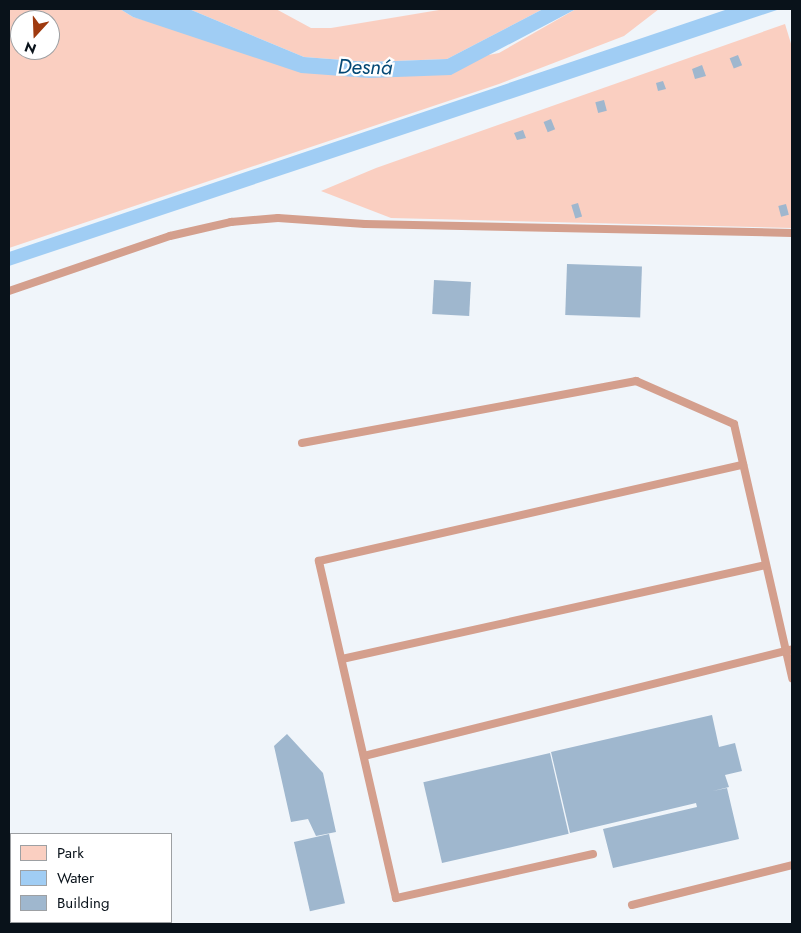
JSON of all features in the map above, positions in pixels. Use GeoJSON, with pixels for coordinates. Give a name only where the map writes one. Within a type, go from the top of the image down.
{"type":"FeatureCollection","features":[{"type":"Feature","properties":{"kind":"lane"},"geometry":{"type":"LineString","coordinates":[[9,291],[170,236],[231,222],[278,218],[365,224],[792,233]]}},
{"type":"Feature","properties":{"kind":"lane"},"geometry":{"type":"LineString","coordinates":[[302,443],[636,381],[734,424],[766,565],[789,652],[792,678]]}},
{"type":"Feature","properties":{"kind":"lane"},"geometry":{"type":"LineString","coordinates":[[592,854],[396,898],[319,561],[743,465]]}},
{"type":"Feature","properties":{"kind":"lane"},"geometry":{"type":"LineString","coordinates":[[342,659],[766,565]]}},
{"type":"Feature","properties":{"kind":"lane"},"geometry":{"type":"LineString","coordinates":[[364,756],[789,652]]}},
{"type":"Feature","properties":{"kind":"lane"},"geometry":{"type":"LineString","coordinates":[[632,905],[792,865]]}},
{"type":"Feature","properties":{"kind":"green space"},"geometry":{"type":"Polygon","coordinates":[[[9,9],[120,9],[133,17],[182,31],[369,78],[499,53],[576,9],[659,9],[624,36],[499,84],[9,248],[9,9]]]}},
{"type":"Feature","properties":{"kind":"green space"},"geometry":{"type":"Polygon","coordinates":[[[189,9],[276,9],[311,28],[331,28],[445,9],[543,9],[447,59],[369,62],[304,57],[189,9]]]}},
{"type":"Feature","properties":{"kind":"green space"},"geometry":{"type":"Polygon","coordinates":[[[785,24],[792,47],[792,228],[391,218],[321,191],[376,168],[785,24]]]}},
{"type":"Feature","properties":{"kind":"water","name":"Desná"},"geometry":{"type":"Polygon","coordinates":[[[120,9],[189,9],[304,57],[369,62],[447,59],[543,9],[576,9],[451,75],[369,78],[301,73],[133,17],[120,9]]]}},
{"type":"Feature","properties":{"kind":"water"},"geometry":{"type":"Polygon","coordinates":[[[728,9],[780,9],[9,266],[9,252],[728,9]]]}},
{"type":"Feature","properties":{"kind":"building"},"geometry":{"type":"Polygon","coordinates":[[[738,55],[742,65],[734,69],[730,58],[738,55]]]}},
{"type":"Feature","properties":{"kind":"building"},"geometry":{"type":"Polygon","coordinates":[[[702,65],[706,76],[695,79],[692,69],[702,65]]]}},
{"type":"Feature","properties":{"kind":"building"},"geometry":{"type":"Polygon","coordinates":[[[663,81],[666,89],[658,91],[656,83],[663,81]]]}},
{"type":"Feature","properties":{"kind":"building"},"geometry":{"type":"Polygon","coordinates":[[[604,100],[607,111],[598,113],[595,102],[604,100]]]}},
{"type":"Feature","properties":{"kind":"building"},"geometry":{"type":"Polygon","coordinates":[[[551,119],[555,129],[548,132],[544,122],[551,119]]]}},
{"type":"Feature","properties":{"kind":"building"},"geometry":{"type":"Polygon","coordinates":[[[523,130],[526,138],[517,140],[514,133],[523,130]]]}},
{"type":"Feature","properties":{"kind":"building"},"geometry":{"type":"Polygon","coordinates":[[[578,203],[582,216],[575,218],[571,205],[578,203]]]}},
{"type":"Feature","properties":{"kind":"building"},"geometry":{"type":"Polygon","coordinates":[[[786,204],[789,215],[781,217],[778,206],[786,204]]]}},
{"type":"Feature","properties":{"kind":"building"},"geometry":{"type":"Polygon","coordinates":[[[567,264],[642,267],[640,318],[565,315],[567,264]]]}},
{"type":"Feature","properties":{"kind":"building"},"geometry":{"type":"Polygon","coordinates":[[[434,280],[471,282],[469,316],[432,314],[434,280]]]}},
{"type":"Feature","properties":{"kind":"building"},"geometry":{"type":"Polygon","coordinates":[[[712,715],[719,747],[735,743],[742,771],[725,775],[729,787],[713,791],[727,788],[739,839],[613,868],[603,829],[697,807],[696,803],[570,833],[551,752],[712,715]]]}},
{"type":"Feature","properties":{"kind":"building"},"geometry":{"type":"Polygon","coordinates":[[[287,734],[323,773],[336,832],[316,836],[308,819],[291,822],[274,746],[287,734]]]}},
{"type":"Feature","properties":{"kind":"building"},"geometry":{"type":"Polygon","coordinates":[[[550,753],[569,834],[442,863],[423,782],[550,753]]]}},
{"type":"Feature","properties":{"kind":"building"},"geometry":{"type":"Polygon","coordinates":[[[329,834],[345,903],[310,911],[294,842],[329,834]]]}}]}
